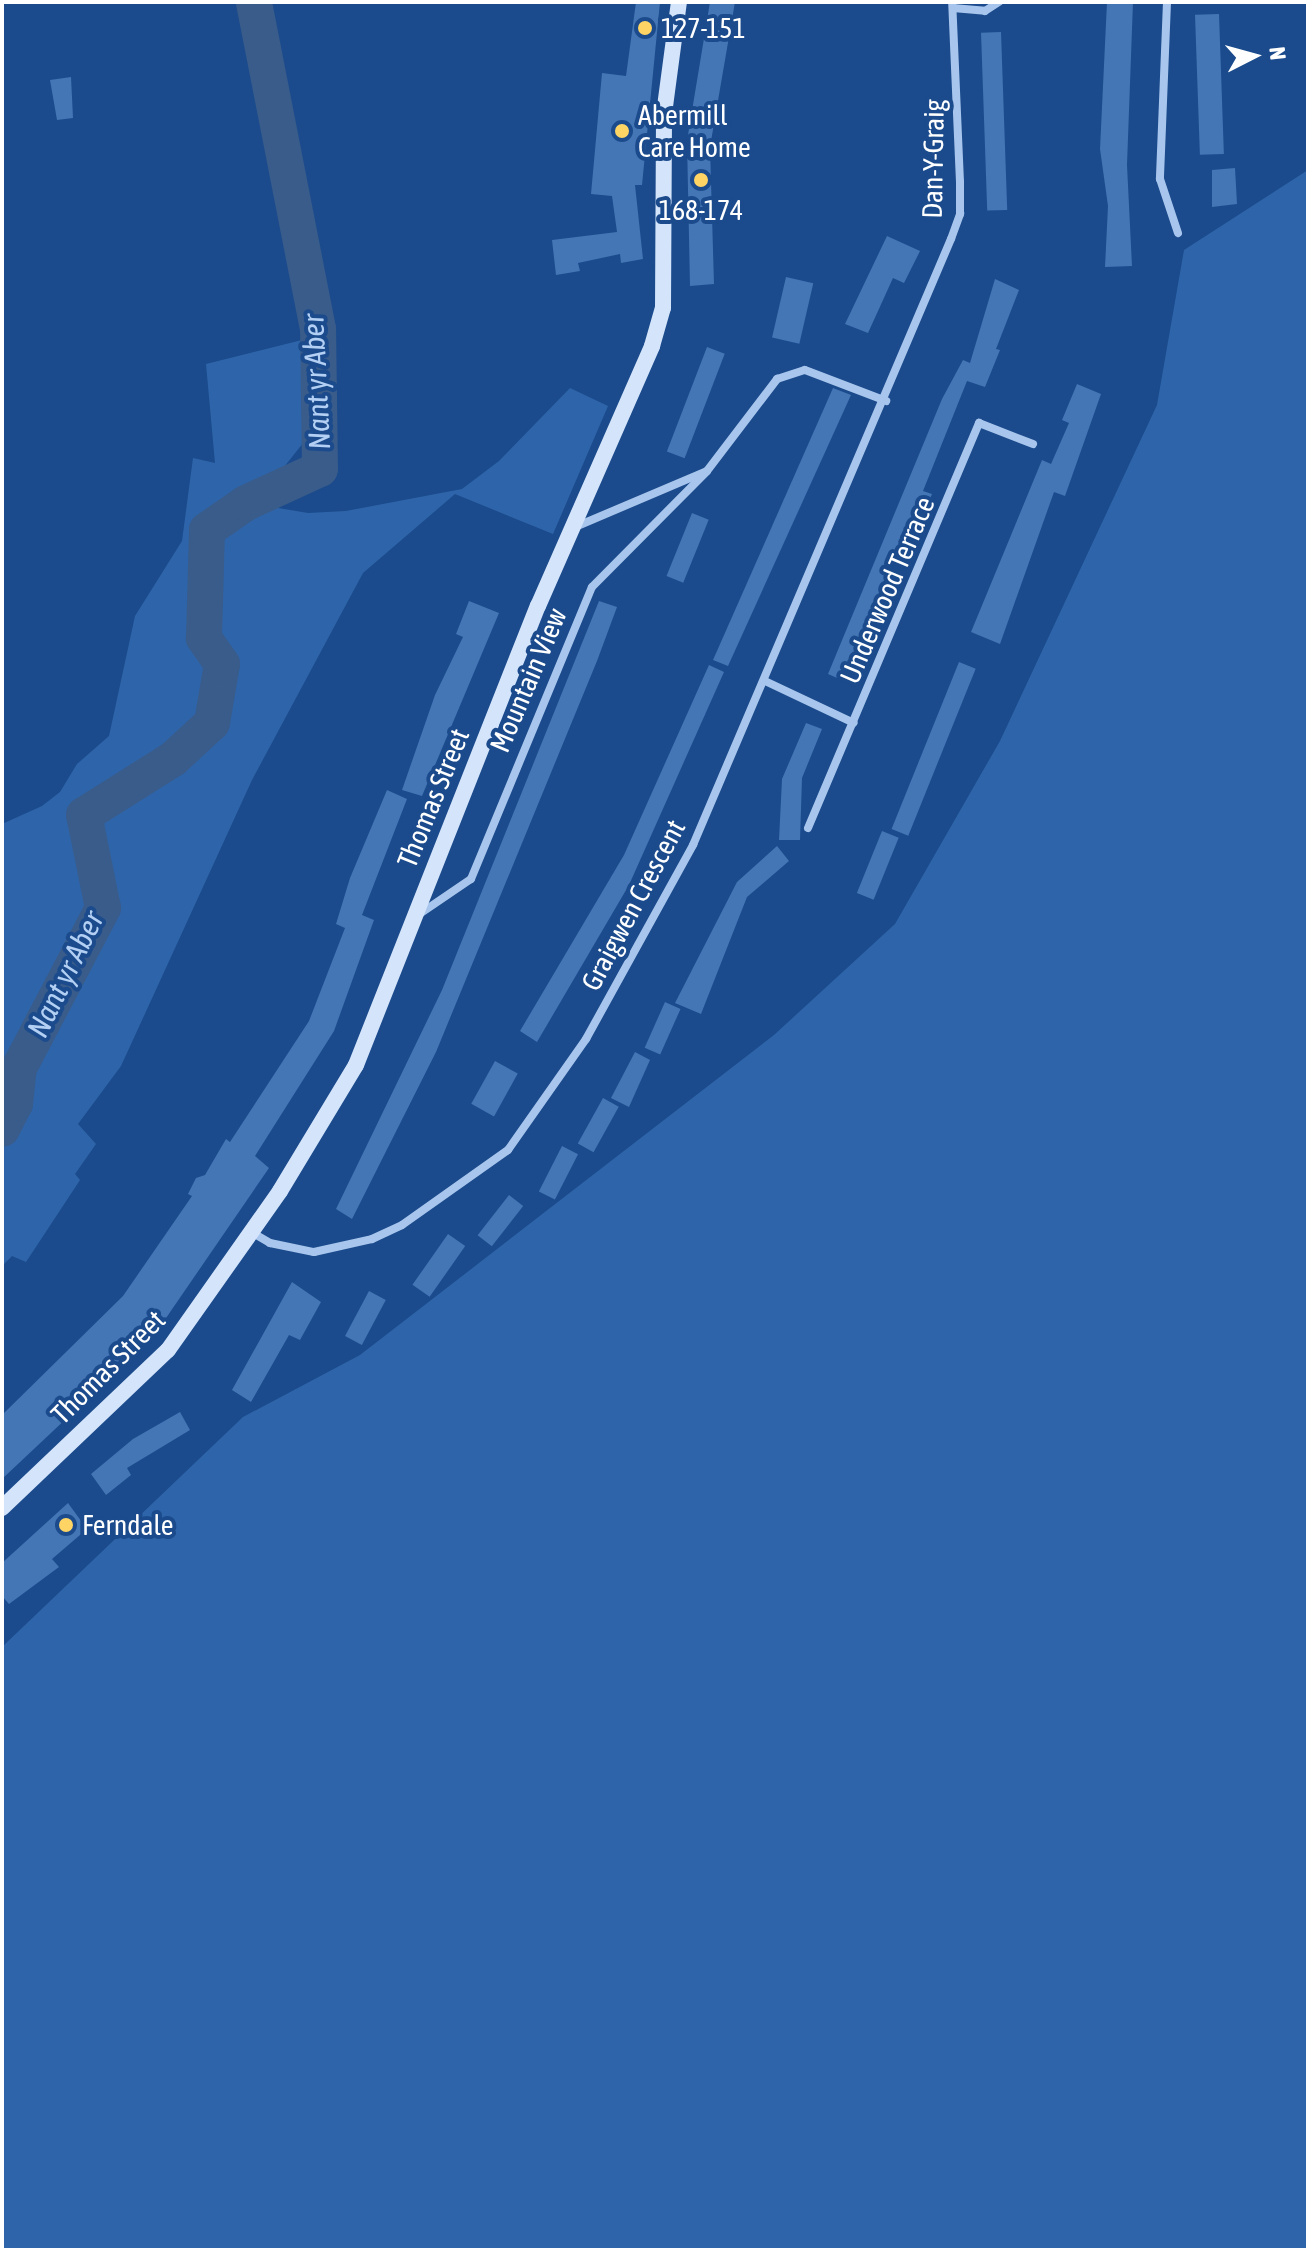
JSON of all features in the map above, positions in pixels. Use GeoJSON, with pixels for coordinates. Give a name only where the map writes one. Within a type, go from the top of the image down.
{"type":"FeatureCollection","features":[{"type":"Feature","properties":{"kind":"main road","name":"Thomas Street"},"geometry":{"type":"LineString","coordinates":[[2,1508],[168,1350],[251,1232],[356,1065],[571,529],[652,346],[663,308],[664,114],[679,2]]}},
{"type":"Feature","properties":{"kind":"street"},"geometry":{"type":"LineString","coordinates":[[952,5],[985,11],[999,2]]}},
{"type":"Feature","properties":{"kind":"street"},"geometry":{"type":"LineString","coordinates":[[1167,2],[1160,179],[1178,233]]}},
{"type":"Feature","properties":{"kind":"street","name":"Dan-Y-Graig"},"geometry":{"type":"LineString","coordinates":[[886,401],[960,214],[952,5]]}},
{"type":"Feature","properties":{"kind":"street","name":"Mountain View"},"geometry":{"type":"LineString","coordinates":[[413,918],[471,879],[592,587],[707,471],[777,379],[805,370],[886,401]]}},
{"type":"Feature","properties":{"kind":"street","name":"Graigwen Crescent"},"geometry":{"type":"LineString","coordinates":[[251,1232],[270,1243],[314,1252],[372,1239],[438,1202],[508,1150],[553,1092],[668,894],[765,681],[886,401]]}},
{"type":"Feature","properties":{"kind":"street","name":"Underwood Terrace"},"geometry":{"type":"LineString","coordinates":[[808,828],[979,423],[1033,444]]}},
{"type":"Feature","properties":{"kind":"street"},"geometry":{"type":"LineString","coordinates":[[571,529],[707,471]]}},
{"type":"Feature","properties":{"kind":"street"},"geometry":{"type":"LineString","coordinates":[[765,681],[854,723]]}},
{"type":"Feature","properties":{"kind":"shaded area"},"geometry":{"type":"Polygon","coordinates":[[[1308,170],[1308,2250],[2,2250],[2,1647],[243,1417],[360,1355],[774,1035],[895,924],[1000,741],[1157,405],[1184,250],[1308,170]]]}},
{"type":"Feature","properties":{"kind":"shaded area"},"geometry":{"type":"Polygon","coordinates":[[[318,336],[319,423],[284,467],[276,489],[248,503],[308,513],[346,511],[462,489],[499,461],[570,388],[608,406],[553,534],[455,494],[363,573],[252,780],[121,1066],[78,1124],[96,1144],[75,1174],[80,1180],[26,1262],[12,1256],[2,1266],[2,824],[42,806],[60,792],[77,764],[109,736],[135,616],[182,541],[193,458],[215,463],[206,364],[318,336]]]}},
{"type":"Feature","properties":{"kind":"building"},"geometry":{"type":"Polygon","coordinates":[[[636,2],[660,2],[642,185],[635,185],[643,259],[621,263],[620,254],[578,263],[580,271],[556,275],[552,240],[617,232],[612,196],[591,194],[602,73],[626,76],[636,2]]]}},
{"type":"Feature","properties":{"kind":"building"},"geometry":{"type":"Polygon","coordinates":[[[710,2],[735,2],[710,147],[714,284],[690,286],[687,141],[710,2]]]}},
{"type":"Feature","properties":{"kind":"building"},"geometry":{"type":"Polygon","coordinates":[[[1107,2],[1133,2],[1127,165],[1132,266],[1105,267],[1108,206],[1100,149],[1107,2]]]}},
{"type":"Feature","properties":{"kind":"building"},"geometry":{"type":"Polygon","coordinates":[[[1219,14],[1224,154],[1200,155],[1195,15],[1219,14]]]}},
{"type":"Feature","properties":{"kind":"building"},"geometry":{"type":"Polygon","coordinates":[[[1001,32],[1007,210],[987,211],[981,33],[1001,32]]]}},
{"type":"Feature","properties":{"kind":"building"},"geometry":{"type":"Polygon","coordinates":[[[71,77],[73,118],[57,120],[50,80],[71,77]]]}},
{"type":"Feature","properties":{"kind":"building"},"geometry":{"type":"Polygon","coordinates":[[[1235,168],[1237,204],[1212,207],[1212,170],[1235,168]]]}},
{"type":"Feature","properties":{"kind":"building"},"geometry":{"type":"Polygon","coordinates":[[[887,236],[920,251],[904,283],[893,278],[868,333],[845,324],[887,236]]]}},
{"type":"Feature","properties":{"kind":"building"},"geometry":{"type":"Polygon","coordinates":[[[786,277],[813,283],[799,344],[772,337],[786,277]]]}},
{"type":"Feature","properties":{"kind":"building"},"geometry":{"type":"Polygon","coordinates":[[[995,279],[1019,290],[996,349],[1000,350],[985,387],[967,381],[923,491],[932,494],[926,509],[918,507],[879,597],[889,601],[883,618],[872,614],[853,659],[866,665],[860,679],[846,674],[844,681],[828,674],[942,399],[963,360],[970,363],[995,279]]]}},
{"type":"Feature","properties":{"kind":"building"},"geometry":{"type":"Polygon","coordinates":[[[707,347],[725,354],[685,458],[667,452],[707,347]]]}},
{"type":"Feature","properties":{"kind":"building"},"geometry":{"type":"Polygon","coordinates":[[[1077,384],[1101,394],[1065,496],[1054,492],[1000,644],[971,632],[1042,460],[1051,464],[1069,423],[1062,420],[1077,384]]]}},
{"type":"Feature","properties":{"kind":"building"},"geometry":{"type":"Polygon","coordinates":[[[833,388],[851,395],[728,666],[713,660],[833,388]]]}},
{"type":"Feature","properties":{"kind":"building"},"geometry":{"type":"Polygon","coordinates":[[[692,513],[709,520],[683,583],[667,576],[692,513]]]}},
{"type":"Feature","properties":{"kind":"building"},"geometry":{"type":"Polygon","coordinates":[[[469,601],[499,613],[422,796],[402,790],[435,695],[463,637],[456,634],[469,601]]]}},
{"type":"Feature","properties":{"kind":"building"},"geometry":{"type":"Polygon","coordinates":[[[599,601],[617,607],[597,661],[436,1052],[352,1219],[336,1209],[442,990],[599,601]]]}},
{"type":"Feature","properties":{"kind":"building"},"geometry":{"type":"Polygon","coordinates":[[[959,662],[976,669],[908,836],[892,829],[959,662]]]}},
{"type":"Feature","properties":{"kind":"building"},"geometry":{"type":"Polygon","coordinates":[[[709,665],[724,672],[629,885],[537,1042],[520,1031],[624,855],[709,665]]]}},
{"type":"Feature","properties":{"kind":"building"},"geometry":{"type":"Polygon","coordinates":[[[806,723],[822,729],[802,778],[800,840],[779,840],[782,779],[806,723]]]}},
{"type":"Feature","properties":{"kind":"building"},"geometry":{"type":"Polygon","coordinates":[[[387,790],[407,799],[362,915],[374,920],[334,1031],[255,1156],[269,1168],[153,1337],[2,1479],[2,1415],[123,1296],[192,1196],[188,1194],[196,1178],[205,1175],[226,1139],[230,1142],[309,1021],[345,928],[336,924],[350,878],[387,790]]]}},
{"type":"Feature","properties":{"kind":"building"},"geometry":{"type":"Polygon","coordinates":[[[882,831],[899,838],[874,900],[857,893],[882,831]]]}},
{"type":"Feature","properties":{"kind":"building"},"geometry":{"type":"Polygon","coordinates":[[[777,846],[789,861],[747,897],[701,1014],[675,1003],[737,882],[777,846]]]}},
{"type":"Feature","properties":{"kind":"building"},"geometry":{"type":"Polygon","coordinates":[[[665,1002],[681,1009],[660,1055],[645,1048],[665,1002]]]}},
{"type":"Feature","properties":{"kind":"building"},"geometry":{"type":"Polygon","coordinates":[[[635,1052],[650,1060],[629,1107],[611,1098],[635,1052]]]}},
{"type":"Feature","properties":{"kind":"building"},"geometry":{"type":"Polygon","coordinates":[[[495,1061],[518,1074],[494,1116],[471,1104],[495,1061]]]}},
{"type":"Feature","properties":{"kind":"building"},"geometry":{"type":"Polygon","coordinates":[[[603,1098],[619,1107],[594,1152],[578,1143],[603,1098]]]}},
{"type":"Feature","properties":{"kind":"building"},"geometry":{"type":"Polygon","coordinates":[[[562,1146],[578,1154],[555,1200],[539,1191],[562,1146]]]}},
{"type":"Feature","properties":{"kind":"building"},"geometry":{"type":"Polygon","coordinates":[[[509,1195],[523,1206],[492,1246],[478,1235],[509,1195]]]}},
{"type":"Feature","properties":{"kind":"building"},"geometry":{"type":"Polygon","coordinates":[[[448,1234],[465,1246],[430,1297],[412,1285],[448,1234]]]}},
{"type":"Feature","properties":{"kind":"building"},"geometry":{"type":"Polygon","coordinates":[[[292,1282],[321,1302],[300,1340],[289,1335],[251,1402],[232,1390],[292,1282]]]}},
{"type":"Feature","properties":{"kind":"building"},"geometry":{"type":"Polygon","coordinates":[[[369,1291],[386,1300],[362,1345],[345,1336],[369,1291]]]}},
{"type":"Feature","properties":{"kind":"building"},"geometry":{"type":"Polygon","coordinates":[[[180,1412],[190,1430],[127,1468],[131,1475],[106,1495],[91,1474],[133,1439],[180,1412]]]}},
{"type":"Feature","properties":{"kind":"building"},"geometry":{"type":"Polygon","coordinates":[[[68,1503],[87,1529],[52,1559],[59,1567],[9,1604],[2,1596],[2,1563],[68,1503]]]}},
{"type":"Feature","properties":{"kind":"waterway","name":"Nant yr Aber"},"geometry":{"type":"LineString","coordinates":[[2,1129],[15,1104],[19,1068],[103,908],[84,815],[173,759],[212,723],[222,664],[204,638],[207,530],[246,503],[320,469],[318,329],[254,2]]}},
{"type":"Feature","properties":{"kind":"place","name":"127-151"},"geometry":{"type":"Point","coordinates":[645,28]}},
{"type":"Feature","properties":{"kind":"place","name":"Abermill Care Home"},"geometry":{"type":"Point","coordinates":[622,131]}},
{"type":"Feature","properties":{"kind":"place","name":"168-174"},"geometry":{"type":"Point","coordinates":[701,180]}},
{"type":"Feature","properties":{"kind":"place","name":"Ferndale"},"geometry":{"type":"Point","coordinates":[66,1525]}}]}
